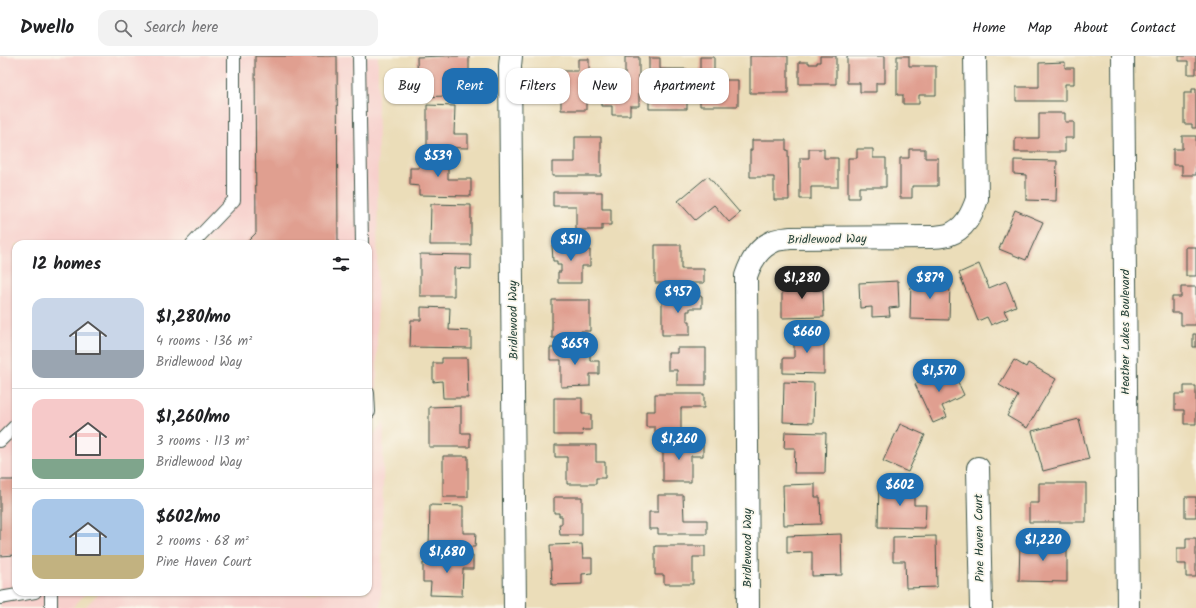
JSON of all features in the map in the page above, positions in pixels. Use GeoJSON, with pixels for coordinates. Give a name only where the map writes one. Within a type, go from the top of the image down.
{"type":"FeatureCollection","features":[{"type":"Feature","properties":{"kind":"street","name":"Bridlewood Way"},"geometry":{"type":"LineString","coordinates":[[511,56],[515,608]]}},
{"type":"Feature","properties":{"kind":"street","name":"Bridlewood Way"},"geometry":{"type":"LineString","coordinates":[[748,608],[746,276],[751,262],[760,250],[774,241],[790,238],[932,237],[949,235],[962,227],[972,213],[977,199],[975,56]]}},
{"type":"Feature","properties":{"kind":"street","name":"Heather Lakes Boulevard"},"geometry":{"type":"LineString","coordinates":[[1123,56],[1128,608]]}},
{"type":"Feature","properties":{"kind":"street","name":"Pine Haven Court"},"geometry":{"type":"LineString","coordinates":[[978,468],[981,608]]}},
{"type":"Feature","properties":{"kind":"lane"},"geometry":{"type":"LineString","coordinates":[[196,240],[234,200],[234,56]]}},
{"type":"Feature","properties":{"kind":"lane"},"geometry":{"type":"LineString","coordinates":[[359,56],[362,240]]}},
{"type":"Feature","properties":{"kind":"lane"},"geometry":{"type":"LineString","coordinates":[[0,441],[12,429]]}},
{"type":"Feature","properties":{"kind":"lane"},"geometry":{"type":"LineString","coordinates":[[0,598],[12,596]]}},
{"type":"Feature","properties":{"kind":"lane"},"geometry":{"type":"LineString","coordinates":[[51,596],[51,608]]}},
{"type":"Feature","properties":{"kind":"shaded area"},"geometry":{"type":"Polygon","coordinates":[[[0,56],[378,56],[377,418],[372,424],[372,240],[12,240],[12,596],[83,596],[72,608],[0,608],[0,56]]]}},
{"type":"Feature","properties":{"kind":"shaded area"},"geometry":{"type":"Polygon","coordinates":[[[384,422],[381,608],[84,608],[96,596],[372,596],[372,437],[384,422]]]}},
{"type":"Feature","properties":{"kind":"building"},"geometry":{"type":"Polygon","coordinates":[[[255,56],[337,56],[338,240],[249,240],[256,233],[255,56]]]}},
{"type":"Feature","properties":{"kind":"building"},"geometry":{"type":"Polygon","coordinates":[[[469,56],[469,68],[442,68],[442,96],[434,96],[434,68],[417,68],[417,57],[469,56]]]}},
{"type":"Feature","properties":{"kind":"building"},"geometry":{"type":"Polygon","coordinates":[[[750,56],[788,56],[788,93],[750,93],[750,56]]]}},
{"type":"Feature","properties":{"kind":"building"},"geometry":{"type":"Polygon","coordinates":[[[820,56],[836,56],[836,84],[799,84],[799,62],[817,64],[817,62],[820,62],[820,56]]]}},
{"type":"Feature","properties":{"kind":"building"},"geometry":{"type":"Polygon","coordinates":[[[847,56],[885,56],[885,83],[876,83],[876,92],[860,92],[860,83],[847,83],[847,56]]]}},
{"type":"Feature","properties":{"kind":"building"},"geometry":{"type":"Polygon","coordinates":[[[897,56],[909,56],[909,66],[936,66],[936,95],[919,95],[919,104],[903,104],[903,95],[897,95],[897,56]]]}},
{"type":"Feature","properties":{"kind":"building"},"geometry":{"type":"Polygon","coordinates":[[[1179,56],[1196,56],[1196,74],[1188,74],[1188,61],[1179,61],[1179,56]]]}},
{"type":"Feature","properties":{"kind":"building"},"geometry":{"type":"Polygon","coordinates":[[[625,57],[639,57],[639,106],[630,106],[630,115],[612,115],[612,106],[601,106],[601,104],[631,104],[631,68],[625,68],[625,57]]]}},
{"type":"Feature","properties":{"kind":"building"},"geometry":{"type":"Polygon","coordinates":[[[700,57],[714,57],[714,68],[700,68],[700,57]]]}},
{"type":"Feature","properties":{"kind":"building"},"geometry":{"type":"Polygon","coordinates":[[[649,58],[660,58],[660,68],[649,68],[649,58]]]}},
{"type":"Feature","properties":{"kind":"building"},"geometry":{"type":"Polygon","coordinates":[[[578,59],[589,59],[589,68],[578,68],[578,59]]]}},
{"type":"Feature","properties":{"kind":"building"},"geometry":{"type":"Polygon","coordinates":[[[1065,62],[1065,68],[1074,68],[1074,84],[1065,84],[1065,101],[1016,101],[1016,87],[1039,87],[1039,63],[1065,62]]]}},
{"type":"Feature","properties":{"kind":"building"},"geometry":{"type":"Polygon","coordinates":[[[570,71],[578,71],[578,104],[586,104],[586,110],[561,110],[561,104],[570,104],[570,71]]]}},
{"type":"Feature","properties":{"kind":"building"},"geometry":{"type":"Polygon","coordinates":[[[729,80],[738,80],[738,106],[700,106],[700,104],[729,104],[729,80]]]}},
{"type":"Feature","properties":{"kind":"building"},"geometry":{"type":"Polygon","coordinates":[[[1192,89],[1196,89],[1196,128],[1192,128],[1192,124],[1184,124],[1184,93],[1192,93],[1192,89]]]}},
{"type":"Feature","properties":{"kind":"building"},"geometry":{"type":"Polygon","coordinates":[[[649,104],[687,104],[687,109],[649,109],[649,104]]]}},
{"type":"Feature","properties":{"kind":"building"},"geometry":{"type":"Polygon","coordinates":[[[427,105],[455,106],[454,134],[468,134],[468,148],[427,147],[427,105]]]}},
{"type":"Feature","properties":{"kind":"building"},"geometry":{"type":"Polygon","coordinates":[[[1039,113],[1065,113],[1065,122],[1074,122],[1074,138],[1065,138],[1065,152],[1015,152],[1015,138],[1039,138],[1039,113]]]}},
{"type":"Feature","properties":{"kind":"building"},"geometry":{"type":"Polygon","coordinates":[[[1182,136],[1196,136],[1196,175],[1182,175],[1182,165],[1173,165],[1173,149],[1182,149],[1182,136]]]}},
{"type":"Feature","properties":{"kind":"building"},"geometry":{"type":"Polygon","coordinates":[[[575,137],[601,137],[601,176],[552,176],[552,162],[575,162],[575,137]]]}},
{"type":"Feature","properties":{"kind":"building"},"geometry":{"type":"Polygon","coordinates":[[[752,140],[786,140],[786,150],[788,150],[789,200],[774,200],[774,177],[750,177],[750,150],[752,150],[752,140]]]}},
{"type":"Feature","properties":{"kind":"building"},"geometry":{"type":"Polygon","coordinates":[[[809,149],[824,149],[824,158],[838,158],[838,187],[811,187],[811,199],[800,199],[800,158],[809,158],[809,149]]]}},
{"type":"Feature","properties":{"kind":"building"},"geometry":{"type":"Polygon","coordinates":[[[857,149],[873,149],[873,158],[886,158],[886,187],[859,187],[859,198],[848,198],[848,158],[857,158],[857,149]]]}},
{"type":"Feature","properties":{"kind":"building"},"geometry":{"type":"Polygon","coordinates":[[[909,149],[925,149],[925,158],[938,158],[938,186],[912,186],[912,198],[900,198],[900,158],[909,158],[909,149]]]}},
{"type":"Feature","properties":{"kind":"building"},"geometry":{"type":"Polygon","coordinates":[[[420,155],[448,155],[448,179],[471,179],[471,196],[419,195],[419,186],[410,185],[410,168],[419,168],[420,155]]]}},
{"type":"Feature","properties":{"kind":"building"},"geometry":{"type":"Polygon","coordinates":[[[1014,160],[1057,161],[1056,201],[1026,200],[1026,175],[1014,174],[1014,160]]]}},
{"type":"Feature","properties":{"kind":"building"},"geometry":{"type":"Polygon","coordinates":[[[708,176],[740,213],[729,222],[714,205],[695,220],[678,201],[708,176]]]}},
{"type":"Feature","properties":{"kind":"building"},"geometry":{"type":"Polygon","coordinates":[[[553,192],[602,192],[602,209],[611,209],[611,225],[602,225],[602,230],[576,230],[576,206],[553,206],[553,192]]]}},
{"type":"Feature","properties":{"kind":"building"},"geometry":{"type":"Polygon","coordinates":[[[431,204],[471,205],[471,245],[430,245],[431,204]]]}},
{"type":"Feature","properties":{"kind":"building"},"geometry":{"type":"Polygon","coordinates":[[[1015,210],[1043,222],[1026,260],[999,249],[1015,210]]]}},
{"type":"Feature","properties":{"kind":"building"},"geometry":{"type":"Polygon","coordinates":[[[552,245],[581,245],[581,250],[590,250],[590,266],[581,266],[581,283],[558,283],[558,272],[561,272],[561,265],[557,265],[557,261],[553,261],[552,245]]]}},
{"type":"Feature","properties":{"kind":"building"},"geometry":{"type":"Polygon","coordinates":[[[655,245],[681,245],[681,269],[704,269],[704,283],[655,283],[655,245]]]}},
{"type":"Feature","properties":{"kind":"building"},"geometry":{"type":"Polygon","coordinates":[[[1186,247],[1196,247],[1196,276],[1186,276],[1186,247]]]}},
{"type":"Feature","properties":{"kind":"building"},"geometry":{"type":"Polygon","coordinates":[[[420,254],[471,255],[471,269],[454,268],[454,296],[420,296],[420,254]]]}},
{"type":"Feature","properties":{"kind":"building"},"geometry":{"type":"Polygon","coordinates":[[[979,264],[989,288],[1006,281],[1016,306],[1004,311],[1008,318],[991,325],[987,317],[978,321],[959,273],[979,264]]]}},
{"type":"Feature","properties":{"kind":"building"},"geometry":{"type":"Polygon","coordinates":[[[813,279],[813,290],[823,290],[824,317],[782,318],[782,280],[813,279]]]}},
{"type":"Feature","properties":{"kind":"building"},"geometry":{"type":"Polygon","coordinates":[[[898,281],[899,307],[889,308],[890,316],[872,317],[872,307],[860,308],[859,283],[898,281]]]}},
{"type":"Feature","properties":{"kind":"building"},"geometry":{"type":"Polygon","coordinates":[[[911,281],[950,282],[949,320],[910,319],[911,281]]]}},
{"type":"Feature","properties":{"kind":"building"},"geometry":{"type":"Polygon","coordinates":[[[1181,287],[1196,287],[1196,325],[1181,325],[1181,313],[1172,313],[1172,297],[1181,297],[1181,287]]]}},
{"type":"Feature","properties":{"kind":"building"},"geometry":{"type":"Polygon","coordinates":[[[662,296],[702,296],[702,308],[690,308],[690,311],[687,311],[687,321],[690,321],[690,335],[662,335],[662,296]]]}},
{"type":"Feature","properties":{"kind":"building"},"geometry":{"type":"Polygon","coordinates":[[[552,300],[590,300],[590,331],[581,331],[581,338],[552,338],[552,300]]]}},
{"type":"Feature","properties":{"kind":"building"},"geometry":{"type":"Polygon","coordinates":[[[421,307],[450,308],[449,330],[471,331],[471,348],[410,347],[411,320],[421,320],[421,307]]]}},
{"type":"Feature","properties":{"kind":"building"},"geometry":{"type":"Polygon","coordinates":[[[794,332],[824,332],[824,374],[783,373],[783,358],[794,358],[794,332]]]}},
{"type":"Feature","properties":{"kind":"building"},"geometry":{"type":"Polygon","coordinates":[[[1193,334],[1196,334],[1196,347],[1193,347],[1193,334]]]}},
{"type":"Feature","properties":{"kind":"building"},"geometry":{"type":"Polygon","coordinates":[[[550,348],[590,348],[590,361],[599,361],[599,374],[590,374],[590,386],[561,387],[561,360],[550,360],[550,348]]]}},
{"type":"Feature","properties":{"kind":"building"},"geometry":{"type":"Polygon","coordinates":[[[677,348],[706,348],[706,385],[677,385],[677,370],[668,370],[668,353],[677,353],[677,348]]]}},
{"type":"Feature","properties":{"kind":"building"},"geometry":{"type":"Polygon","coordinates":[[[442,358],[467,358],[468,398],[443,398],[442,381],[433,382],[433,363],[442,363],[442,358]]]}},
{"type":"Feature","properties":{"kind":"building"},"geometry":{"type":"Polygon","coordinates":[[[1014,360],[1026,367],[1028,363],[1056,379],[1027,428],[1007,416],[1018,396],[999,385],[1014,360]]]}},
{"type":"Feature","properties":{"kind":"building"},"geometry":{"type":"Polygon","coordinates":[[[951,367],[964,395],[942,406],[947,417],[933,423],[915,384],[951,367]]]}},
{"type":"Feature","properties":{"kind":"building"},"geometry":{"type":"Polygon","coordinates":[[[784,382],[814,383],[813,423],[783,422],[784,382]]]}},
{"type":"Feature","properties":{"kind":"building"},"geometry":{"type":"Polygon","coordinates":[[[1184,386],[1196,386],[1196,424],[1184,424],[1184,410],[1175,410],[1175,394],[1184,394],[1184,386]]]}},
{"type":"Feature","properties":{"kind":"building"},"geometry":{"type":"Polygon","coordinates":[[[655,394],[704,394],[704,408],[681,408],[681,433],[655,433],[655,427],[646,427],[646,411],[655,411],[655,394]]]}},
{"type":"Feature","properties":{"kind":"building"},"geometry":{"type":"Polygon","coordinates":[[[554,398],[582,398],[582,414],[591,414],[591,430],[582,430],[583,435],[554,435],[554,398]]]}},
{"type":"Feature","properties":{"kind":"building"},"geometry":{"type":"Polygon","coordinates":[[[461,406],[461,433],[470,433],[470,447],[429,447],[429,407],[461,406]]]}},
{"type":"Feature","properties":{"kind":"building"},"geometry":{"type":"Polygon","coordinates":[[[1079,419],[1089,459],[1043,471],[1032,431],[1079,419]]]}},
{"type":"Feature","properties":{"kind":"building"},"geometry":{"type":"Polygon","coordinates":[[[900,424],[925,435],[908,472],[883,461],[900,424]]]}},
{"type":"Feature","properties":{"kind":"building"},"geometry":{"type":"Polygon","coordinates":[[[785,432],[826,433],[825,473],[794,473],[795,448],[784,448],[785,432]]]}},
{"type":"Feature","properties":{"kind":"building"},"geometry":{"type":"Polygon","coordinates":[[[663,444],[703,444],[703,456],[691,456],[691,482],[663,482],[663,444]]]}},
{"type":"Feature","properties":{"kind":"building"},"geometry":{"type":"Polygon","coordinates":[[[555,445],[596,445],[596,462],[605,462],[605,478],[596,478],[596,484],[567,484],[567,457],[555,457],[555,445]]]}},
{"type":"Feature","properties":{"kind":"building"},"geometry":{"type":"Polygon","coordinates":[[[443,456],[468,456],[468,497],[443,497],[443,456]]]}},
{"type":"Feature","properties":{"kind":"building"},"geometry":{"type":"Polygon","coordinates":[[[0,480],[12,480],[12,555],[0,556],[0,480]]]}},
{"type":"Feature","properties":{"kind":"building"},"geometry":{"type":"Polygon","coordinates":[[[879,482],[914,483],[914,505],[926,505],[925,528],[878,527],[879,482]]]}},
{"type":"Feature","properties":{"kind":"building"},"geometry":{"type":"Polygon","coordinates":[[[1039,483],[1086,483],[1086,522],[1029,522],[1029,503],[1039,503],[1039,483]]]}},
{"type":"Feature","properties":{"kind":"building"},"geometry":{"type":"Polygon","coordinates":[[[815,484],[815,497],[820,497],[821,524],[784,525],[783,485],[815,484]]]}},
{"type":"Feature","properties":{"kind":"building"},"geometry":{"type":"Polygon","coordinates":[[[658,495],[683,495],[684,520],[707,520],[707,534],[658,534],[658,529],[649,529],[649,512],[658,512],[658,495]]]}},
{"type":"Feature","properties":{"kind":"building"},"geometry":{"type":"Polygon","coordinates":[[[554,497],[582,497],[582,535],[560,535],[559,524],[562,524],[562,516],[559,516],[559,513],[554,513],[554,497]]]}},
{"type":"Feature","properties":{"kind":"building"},"geometry":{"type":"Polygon","coordinates":[[[1185,497],[1196,497],[1196,517],[1185,517],[1185,497]]]}},
{"type":"Feature","properties":{"kind":"building"},"geometry":{"type":"Polygon","coordinates":[[[430,505],[463,506],[463,533],[476,533],[475,547],[429,546],[430,505]]]}},
{"type":"Feature","properties":{"kind":"building"},"geometry":{"type":"Polygon","coordinates":[[[841,534],[842,575],[812,576],[812,552],[787,553],[787,536],[841,534]]]}},
{"type":"Feature","properties":{"kind":"building"},"geometry":{"type":"Polygon","coordinates":[[[936,536],[937,587],[906,588],[905,561],[893,561],[893,537],[936,536]]]}},
{"type":"Feature","properties":{"kind":"building"},"geometry":{"type":"Polygon","coordinates":[[[1186,538],[1196,538],[1196,577],[1186,577],[1186,564],[1177,564],[1177,548],[1186,548],[1186,538]]]}},
{"type":"Feature","properties":{"kind":"building"},"geometry":{"type":"Polygon","coordinates":[[[1020,542],[1067,542],[1067,582],[1019,581],[1020,542]]]}},
{"type":"Feature","properties":{"kind":"building"},"geometry":{"type":"Polygon","coordinates":[[[582,544],[583,558],[592,558],[592,573],[582,574],[582,584],[552,585],[550,545],[582,544]]]}},
{"type":"Feature","properties":{"kind":"building"},"geometry":{"type":"Polygon","coordinates":[[[655,546],[705,546],[705,557],[693,557],[693,584],[664,584],[664,575],[655,575],[655,546]]]}},
{"type":"Feature","properties":{"kind":"building"},"geometry":{"type":"Polygon","coordinates":[[[432,555],[473,556],[473,569],[463,569],[462,596],[430,595],[431,582],[423,582],[423,563],[432,564],[432,555]]]}}]}
